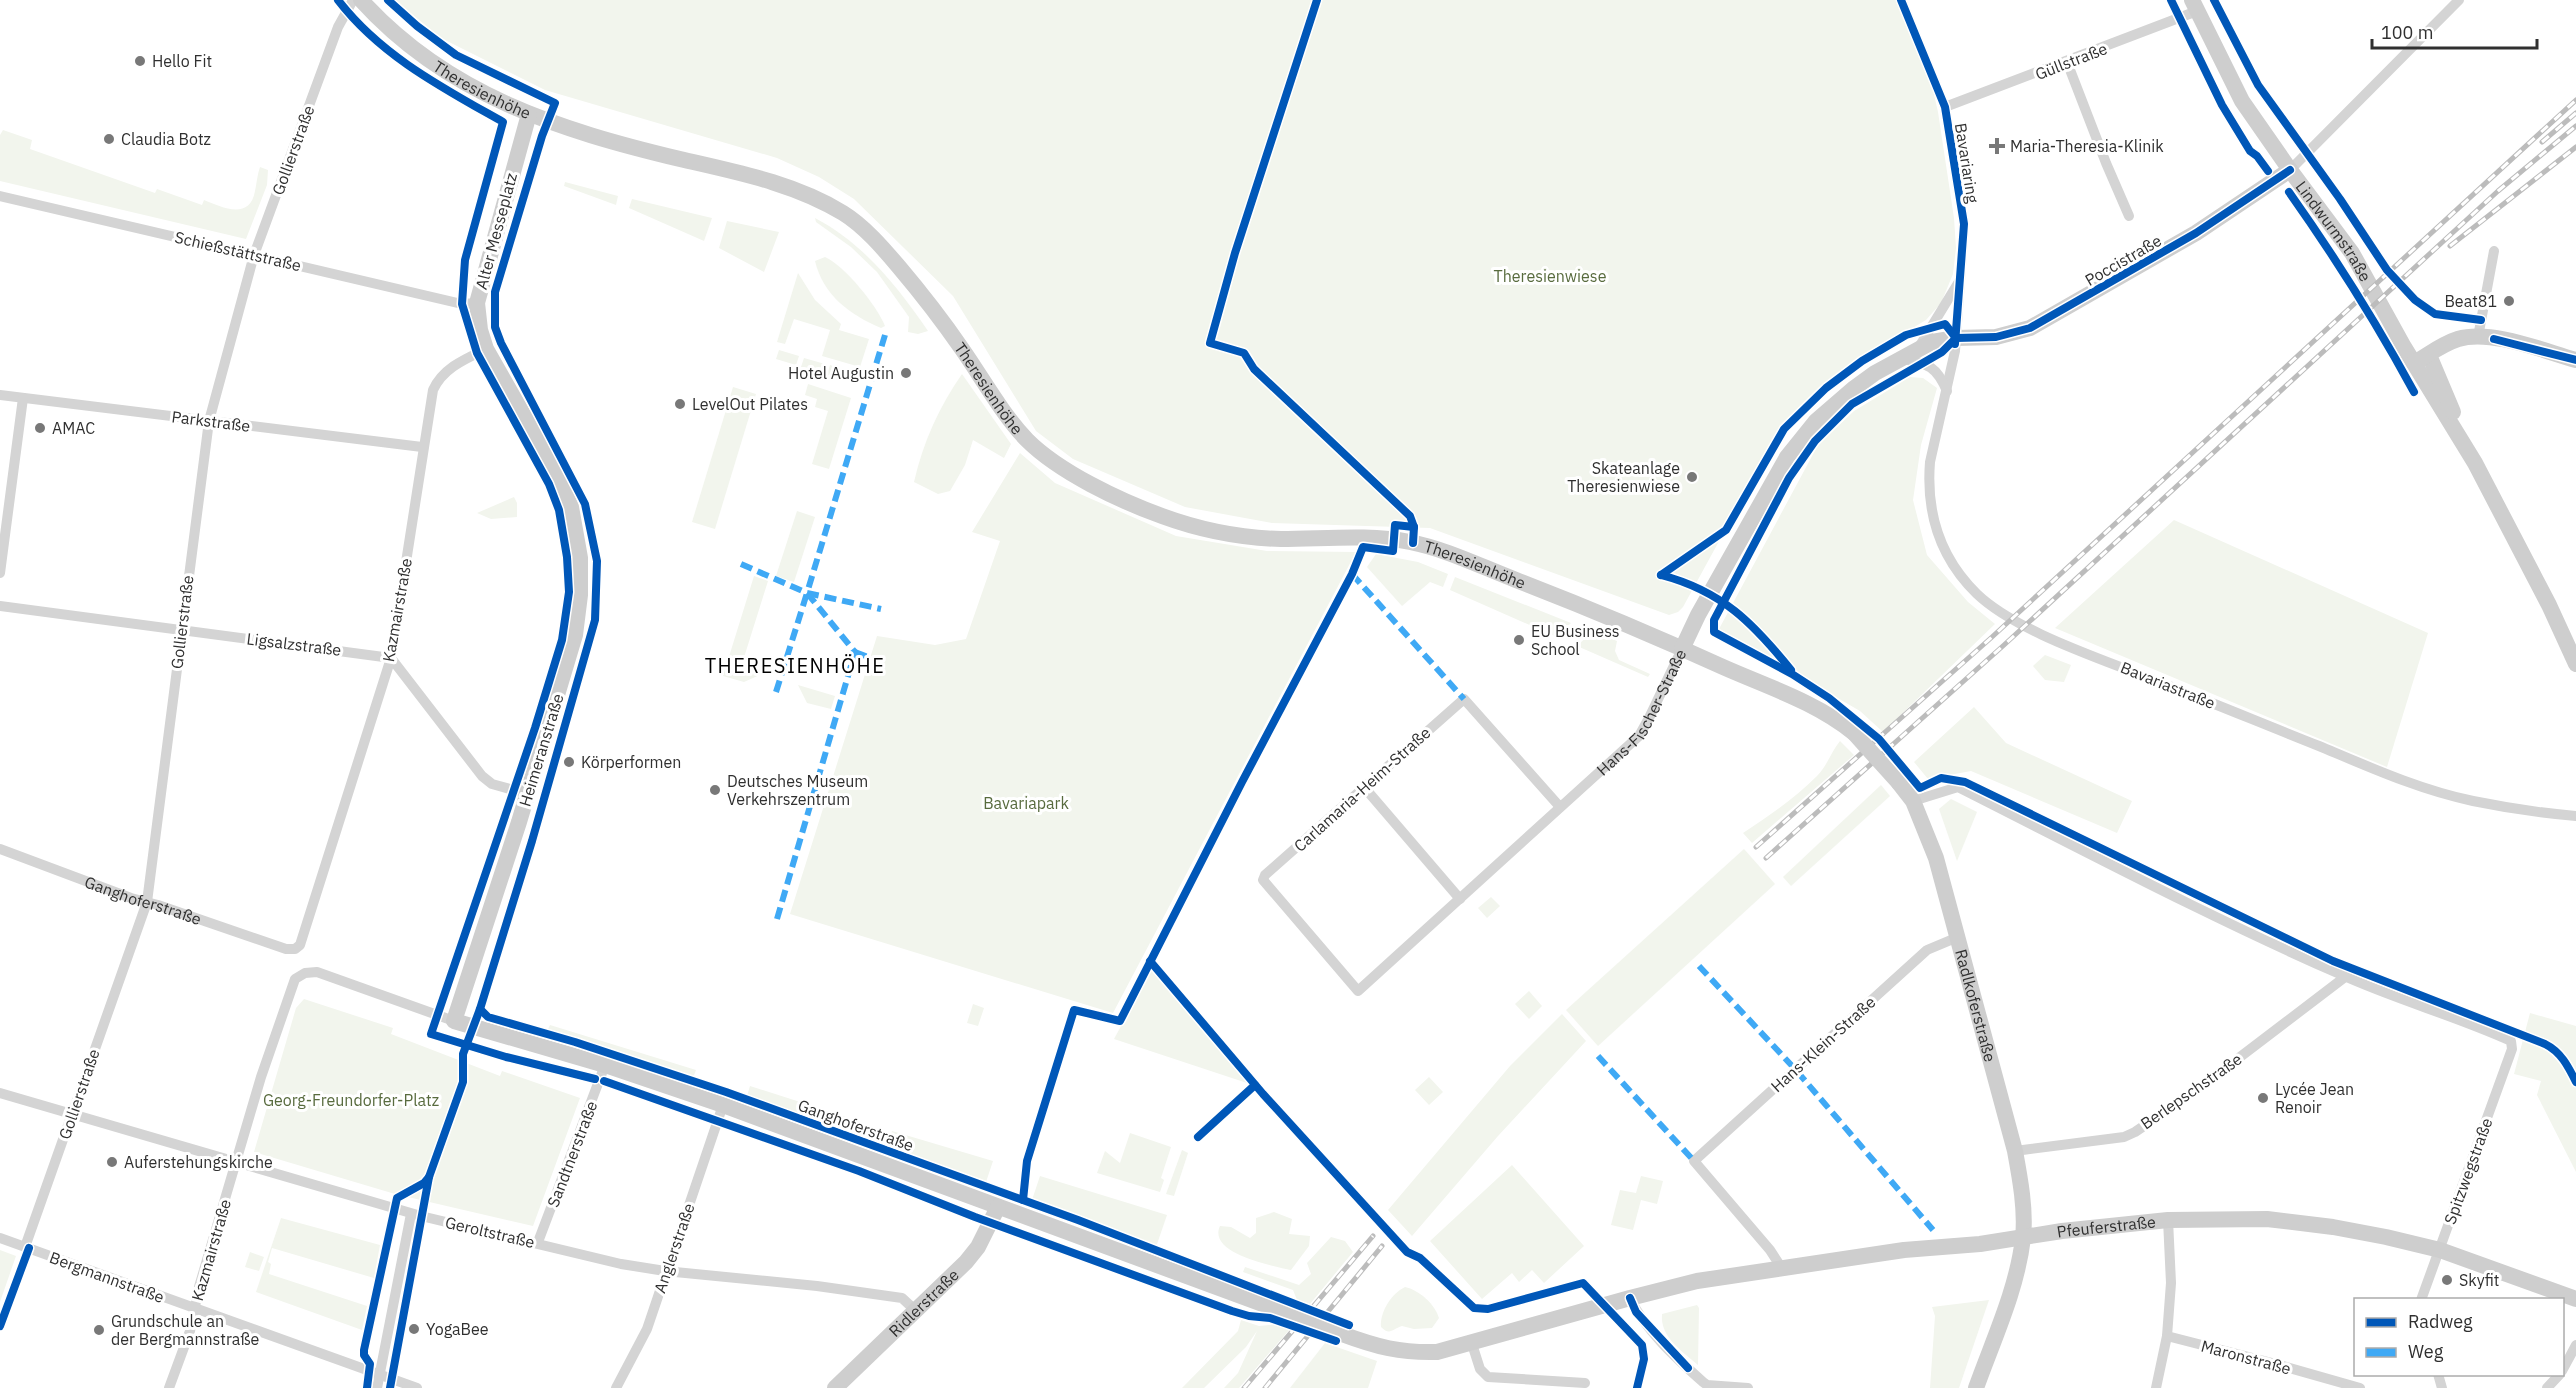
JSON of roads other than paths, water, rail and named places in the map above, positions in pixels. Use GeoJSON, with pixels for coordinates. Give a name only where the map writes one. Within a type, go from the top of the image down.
{"type":"FeatureCollection","features":[{"type":"Feature","properties":{"kind":"main road","name":"Theresienhöhe"},"geometry":{"type":"LineString","coordinates":[[361,0],[395,35],[428,61],[473,88],[529,114],[589,136],[747,175],[813,196],[849,217],[886,251],[933,307],[1025,438],[1063,468],[1132,503],[1180,522],[1222,533],[1266,538],[1371,539],[1413,543],[1576,603],[1682,649]]}},
{"type":"Feature","properties":{"kind":"main road","name":"Lindwurmstraße"},"geometry":{"type":"LineString","coordinates":[[2195,6],[2232,84],[2290,170],[2352,253],[2414,363],[2475,463],[2549,605],[2576,664]]}},
{"type":"Feature","properties":{"kind":"main road","name":"Alter Messeplatz"},"geometry":{"type":"LineString","coordinates":[[486,349],[480,330],[477,303],[529,114]]}},
{"type":"Feature","properties":{"kind":"main road","name":"Poccistraße"},"geometry":{"type":"LineString","coordinates":[[1956,338],[1996,337],[2016,333],[2038,324],[2196,233],[2290,170]]}},
{"type":"Feature","properties":{"kind":"main road"},"geometry":{"type":"LineString","coordinates":[[2414,363],[2455,340],[2478,337],[2512,343],[2576,360]]}},
{"type":"Feature","properties":{"kind":"main road","name":"Hans-Fischer-Straße"},"geometry":{"type":"LineString","coordinates":[[1682,649],[1704,604],[1787,457],[1816,422],[1834,405],[1875,374],[1918,347],[1956,338]]}},
{"type":"Feature","properties":{"kind":"main road","name":"Heimeranstraße"},"geometry":{"type":"LineString","coordinates":[[454,1021],[528,794],[575,635],[580,596],[579,558],[571,507],[557,474],[486,349]]}},
{"type":"Feature","properties":{"kind":"main road","name":"Lindwurmstraße"},"geometry":{"type":"LineString","coordinates":[[2431,353],[2475,463]]}},
{"type":"Feature","properties":{"kind":"main road","name":"Radlkoferstraße"},"geometry":{"type":"LineString","coordinates":[[1682,649],[1827,714],[1854,733],[1913,801],[1936,858],[2015,1151],[2022,1195],[2023,1237],[2012,1288],[1976,1388]]}},
{"type":"Feature","properties":{"kind":"main road","name":"Ganghoferstraße"},"geometry":{"type":"LineString","coordinates":[[454,1021],[605,1065],[723,1105],[1375,1346],[1401,1352],[1437,1352],[1630,1298]]}},
{"type":"Feature","properties":{"kind":"main road","name":"Ridlerstraße"},"geometry":{"type":"LineString","coordinates":[[835,1388],[916,1311],[978,1247],[998,1207]]}},
{"type":"Feature","properties":{"kind":"main road","name":"Pfeuferstraße"},"geometry":{"type":"LineString","coordinates":[[1630,1298],[1697,1281],[1781,1267],[2168,1220],[2267,1219],[2333,1227],[2440,1250],[2576,1299]]}},
{"type":"Feature","properties":{"kind":"street","name":"Gollierstraße"},"geometry":{"type":"LineString","coordinates":[[25,1247],[147,902],[209,421],[254,255],[338,27],[353,0]]}},
{"type":"Feature","properties":{"kind":"street","name":"Bavariaring"},"geometry":{"type":"LineString","coordinates":[[1901,0],[1945,107],[1964,224],[1956,338]]}},
{"type":"Feature","properties":{"kind":"street"},"geometry":{"type":"LineString","coordinates":[[2290,170],[2458,0]]}},
{"type":"Feature","properties":{"kind":"street","name":"Güllstraße"},"geometry":{"type":"LineString","coordinates":[[1945,107],[2067,62],[2195,6]]}},
{"type":"Feature","properties":{"kind":"street"},"geometry":{"type":"LineString","coordinates":[[2067,62],[2106,163],[2130,216]]}},
{"type":"Feature","properties":{"kind":"street","name":"Schießstättstraße"},"geometry":{"type":"LineString","coordinates":[[0,196],[462,304],[477,303]]}},
{"type":"Feature","properties":{"kind":"street"},"geometry":{"type":"LineString","coordinates":[[2478,337],[2494,251]]}},
{"type":"Feature","properties":{"kind":"street","name":"Bavariaring"},"geometry":{"type":"LineString","coordinates":[[1918,347],[1961,277]]}},
{"type":"Feature","properties":{"kind":"street","name":"Bavariastraße"},"geometry":{"type":"LineString","coordinates":[[1956,338],[1947,392],[1930,462],[1929,497],[1933,518],[1945,552],[1956,571],[2000,614],[2078,650],[2413,783],[2471,801],[2531,812],[2576,816]]}},
{"type":"Feature","properties":{"kind":"street","name":"Kazmairstraße"},"geometry":{"type":"LineString","coordinates":[[286,949],[295,949],[302,940],[391,658],[422,447],[433,390],[445,371],[486,349]]}},
{"type":"Feature","properties":{"kind":"street"},"geometry":{"type":"LineString","coordinates":[[1900,358],[1921,362],[1933,369],[1941,376],[1947,392]]}},
{"type":"Feature","properties":{"kind":"street","name":"Parkstraße"},"geometry":{"type":"LineString","coordinates":[[0,395],[422,447]]}},
{"type":"Feature","properties":{"kind":"street"},"geometry":{"type":"LineString","coordinates":[[0,573],[23,398]]}},
{"type":"Feature","properties":{"kind":"street","name":"Ligsalzstraße"},"geometry":{"type":"LineString","coordinates":[[0,606],[391,658]]}},
{"type":"Feature","properties":{"kind":"street","name":"Hans-Fischer-Straße"},"geometry":{"type":"LineString","coordinates":[[1358,991],[1639,736],[1650,718],[1682,649]]}},
{"type":"Feature","properties":{"kind":"street"},"geometry":{"type":"LineString","coordinates":[[391,658],[482,776],[492,784],[528,794]]}},
{"type":"Feature","properties":{"kind":"street","name":"Carlamaria-Heim-Straße"},"geometry":{"type":"LineString","coordinates":[[1358,991],[1263,880],[1265,875],[1464,699],[1560,807]]}},
{"type":"Feature","properties":{"kind":"street"},"geometry":{"type":"LineString","coordinates":[[1364,787],[1460,899]]}},
{"type":"Feature","properties":{"kind":"street"},"geometry":{"type":"LineString","coordinates":[[1913,801],[1958,787],[2162,890],[2345,977]]}},
{"type":"Feature","properties":{"kind":"street","name":"Ganghoferstraße"},"geometry":{"type":"LineString","coordinates":[[0,849],[286,949]]}},
{"type":"Feature","properties":{"kind":"street","name":"Hans-Klein-Straße"},"geometry":{"type":"LineString","coordinates":[[1781,1267],[1770,1250],[1694,1161],[1927,950],[1958,937]]}},
{"type":"Feature","properties":{"kind":"street","name":"Ganghoferstraße"},"geometry":{"type":"LineString","coordinates":[[299,975],[317,972],[454,1021]]}},
{"type":"Feature","properties":{"kind":"street","name":"Kazmairstraße"},"geometry":{"type":"LineString","coordinates":[[169,1388],[190,1330],[236,1164],[280,1019],[295,979],[299,975]]}},
{"type":"Feature","properties":{"kind":"street","name":"Spitzwegstraße"},"geometry":{"type":"LineString","coordinates":[[2345,977],[2478,1026],[2511,1041],[2512,1049],[2421,1298]]}},
{"type":"Feature","properties":{"kind":"street","name":"Berlepschstraße"},"geometry":{"type":"LineString","coordinates":[[2015,1151],[2124,1137],[2135,1132],[2198,1089],[2345,977]]}},
{"type":"Feature","properties":{"kind":"street","name":"Sandtnerstraße"},"geometry":{"type":"LineString","coordinates":[[538,1242],[605,1065]]}},
{"type":"Feature","properties":{"kind":"street","name":"Geroltstraße"},"geometry":{"type":"LineString","coordinates":[[0,1093],[411,1214],[538,1242],[621,1264],[902,1298],[916,1311]]}},
{"type":"Feature","properties":{"kind":"street","name":"Anglerstraße"},"geometry":{"type":"LineString","coordinates":[[616,1388],[647,1329],[723,1105]]}},
{"type":"Feature","properties":{"kind":"street"},"geometry":{"type":"LineString","coordinates":[[377,1388],[411,1214]]}},
{"type":"Feature","properties":{"kind":"street"},"geometry":{"type":"LineString","coordinates":[[2156,1388],[2168,1336],[2171,1283],[2168,1220]]}},
{"type":"Feature","properties":{"kind":"street","name":"Bergmannstraße"},"geometry":{"type":"LineString","coordinates":[[0,1238],[194,1310],[417,1388]]}},
{"type":"Feature","properties":{"kind":"street"},"geometry":{"type":"LineString","coordinates":[[1630,1298],[1636,1312],[1707,1385],[1748,1388]]}},
{"type":"Feature","properties":{"kind":"street","name":"Maronstraße"},"geometry":{"type":"LineString","coordinates":[[2168,1336],[2360,1388]]}},
{"type":"Feature","properties":{"kind":"street"},"geometry":{"type":"LineString","coordinates":[[1472,1344],[1480,1369],[1488,1377],[1585,1383]]}},
{"type":"Feature","properties":{"kind":"street"},"geometry":{"type":"LineString","coordinates":[[2564,1368],[2572,1357],[2576,1345]]}},
{"type":"Feature","properties":{"kind":"street"},"geometry":{"type":"LineString","coordinates":[[2547,1388],[2558,1376]]}},
{"type":"Feature","properties":{"kind":"railway"},"geometry":{"type":"LineString","coordinates":[[1756,847],[1992,637],[2576,100]]}},
{"type":"Feature","properties":{"kind":"railway"},"geometry":{"type":"LineString","coordinates":[[2542,142],[2576,113]]}},
{"type":"Feature","properties":{"kind":"railway"},"geometry":{"type":"LineString","coordinates":[[1766,858],[2004,645],[2498,191],[2576,126]]}},
{"type":"Feature","properties":{"kind":"railway"},"geometry":{"type":"LineString","coordinates":[[2450,246],[2576,147]]}},
{"type":"Feature","properties":{"kind":"railway"},"geometry":{"type":"LineString","coordinates":[[1244,1388],[1373,1236]]}},
{"type":"Feature","properties":{"kind":"railway"},"geometry":{"type":"LineString","coordinates":[[1265,1388],[1382,1246]]}},
{"type":"Feature","properties":{"kind":"place","name":"Hello Fit"},"geometry":{"type":"Point","coordinates":[140,61]}},
{"type":"Feature","properties":{"kind":"place","name":"Claudia Botz"},"geometry":{"type":"Point","coordinates":[109,139]}},
{"type":"Feature","properties":{"kind":"place","name":"Maria-Theresia-Klinik"},"geometry":{"type":"Point","coordinates":[1997,146]}},
{"type":"Feature","properties":{"kind":"place","name":"Beat81"},"geometry":{"type":"Point","coordinates":[2509,301]}},
{"type":"Feature","properties":{"kind":"place","name":"Hotel Augustin"},"geometry":{"type":"Point","coordinates":[906,373]}},
{"type":"Feature","properties":{"kind":"place","name":"LevelOut Pilates"},"geometry":{"type":"Point","coordinates":[680,404]}},
{"type":"Feature","properties":{"kind":"place","name":"AMAC"},"geometry":{"type":"Point","coordinates":[40,428]}},
{"type":"Feature","properties":{"kind":"place","name":"Skateanlage Theresienwiese"},"geometry":{"type":"Point","coordinates":[1692,477]}},
{"type":"Feature","properties":{"kind":"place","name":"EU Business School"},"geometry":{"type":"Point","coordinates":[1519,640]}},
{"type":"Feature","properties":{"kind":"place","name":"Körperformen"},"geometry":{"type":"Point","coordinates":[569,762]}},
{"type":"Feature","properties":{"kind":"place","name":"Deutsches Museum Verkehrszentrum"},"geometry":{"type":"Point","coordinates":[715,790]}},
{"type":"Feature","properties":{"kind":"place","name":"Lycée Jean Renoir"},"geometry":{"type":"Point","coordinates":[2263,1098]}},
{"type":"Feature","properties":{"kind":"place","name":"Auferstehungskirche"},"geometry":{"type":"Point","coordinates":[112,1162]}},
{"type":"Feature","properties":{"kind":"place","name":"Skyfit"},"geometry":{"type":"Point","coordinates":[2447,1280]}},
{"type":"Feature","properties":{"kind":"place","name":"YogaBee"},"geometry":{"type":"Point","coordinates":[414,1329]}},
{"type":"Feature","properties":{"kind":"place","name":"Grundschule an der Bergmannstraße"},"geometry":{"type":"Point","coordinates":[99,1330]}},
{"type":"Feature","properties":{"kind":"district","name":"THERESIENHÖHE"},"geometry":{"type":"Point","coordinates":[795,666]}},
{"type":"Feature","properties":{"kind":"park label","name":"Theresienwiese"},"geometry":{"type":"Point","coordinates":[1550,276]}},
{"type":"Feature","properties":{"kind":"park label","name":"Bavariapark"},"geometry":{"type":"Point","coordinates":[1026,803]}},
{"type":"Feature","properties":{"kind":"park label","name":"Georg-Freundorfer-Platz"},"geometry":{"type":"Point","coordinates":[351,1100]}}]}
